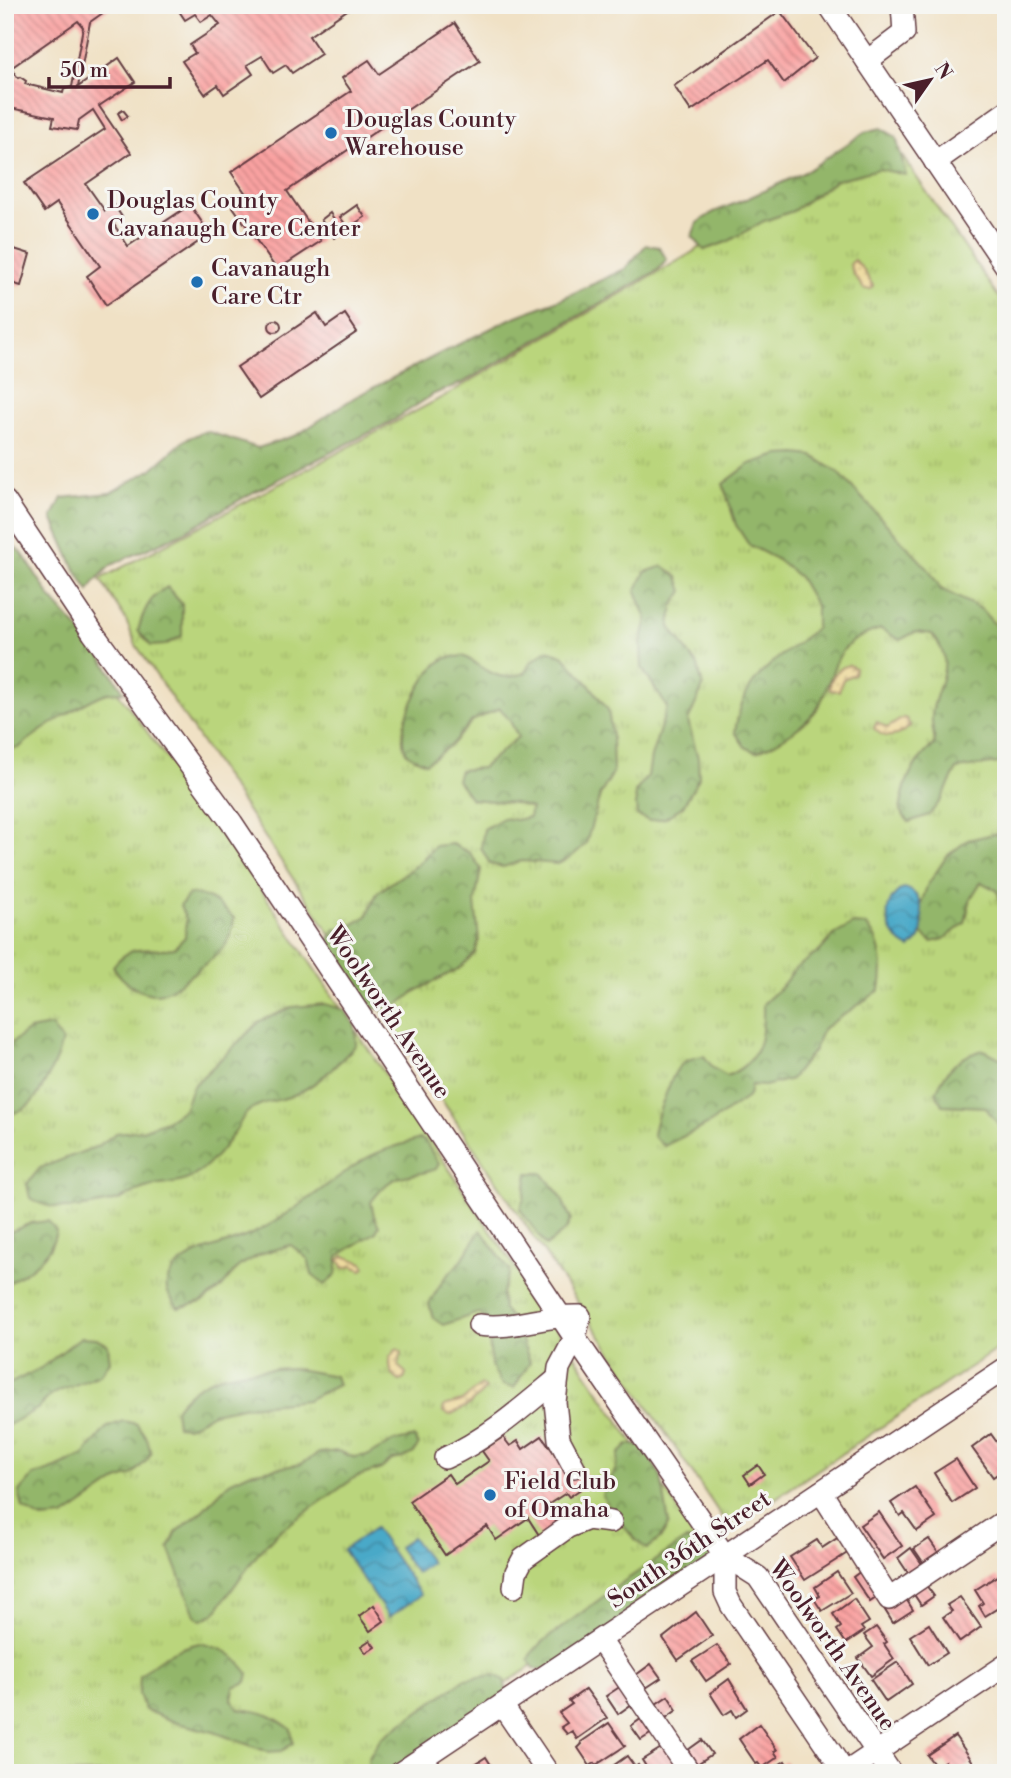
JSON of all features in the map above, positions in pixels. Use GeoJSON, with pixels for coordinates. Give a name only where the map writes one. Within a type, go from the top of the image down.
{"type":"FeatureCollection","features":[{"type":"Feature","properties":{"kind":"street"},"geometry":{"type":"LineString","coordinates":[[829,5],[1006,266]]}},
{"type":"Feature","properties":{"kind":"street"},"geometry":{"type":"LineString","coordinates":[[867,61],[904,33],[902,5]]}},
{"type":"Feature","properties":{"kind":"street"},"geometry":{"type":"LineString","coordinates":[[935,162],[1006,112]]}},
{"type":"Feature","properties":{"kind":"street","name":"Woolworth Avenue"},"geometry":{"type":"LineString","coordinates":[[5,501],[93,633],[232,824],[575,1338],[725,1556],[758,1577],[891,1773]]}},
{"type":"Feature","properties":{"kind":"street"},"geometry":{"type":"LineString","coordinates":[[479,1325],[517,1325],[560,1315]]}},
{"type":"Feature","properties":{"kind":"street"},"geometry":{"type":"LineString","coordinates":[[574,1467],[565,1452],[556,1424],[559,1368],[575,1338]]}},
{"type":"Feature","properties":{"kind":"street","name":"South 36th Street"},"geometry":{"type":"LineString","coordinates":[[406,1771],[1006,1368]]}},
{"type":"Feature","properties":{"kind":"street"},"geometry":{"type":"LineString","coordinates":[[445,1458],[461,1451],[513,1415],[557,1379]]}},
{"type":"Feature","properties":{"kind":"street"},"geometry":{"type":"LineString","coordinates":[[821,1492],[890,1599],[1006,1520]]}},
{"type":"Feature","properties":{"kind":"street"},"geometry":{"type":"LineString","coordinates":[[514,1587],[516,1572],[523,1559],[568,1527],[588,1519],[611,1522]]}},
{"type":"Feature","properties":{"kind":"street"},"geometry":{"type":"LineString","coordinates":[[725,1556],[725,1592],[731,1605],[845,1773],[1006,1665]]}},
{"type":"Feature","properties":{"kind":"street"},"geometry":{"type":"LineString","coordinates":[[600,1640],[690,1773]]}},
{"type":"Feature","properties":{"kind":"street"},"geometry":{"type":"LineString","coordinates":[[502,1705],[548,1773]]}},
{"type":"Feature","properties":{"kind":"green space"},"geometry":{"type":"Polygon","coordinates":[[[881,128],[896,137],[906,175],[879,169],[836,180],[793,211],[764,221],[727,242],[704,250],[692,236],[697,223],[714,212],[807,171],[865,132],[881,128]]]}},
{"type":"Feature","properties":{"kind":"green space"},"geometry":{"type":"Polygon","coordinates":[[[885,131],[1006,308],[1006,1343],[730,1529],[136,645],[125,618],[100,579],[441,398],[688,255],[885,131]]]}},
{"type":"Feature","properties":{"kind":"green space"},"geometry":{"type":"Polygon","coordinates":[[[646,245],[659,247],[667,260],[658,270],[462,383],[434,394],[394,420],[254,492],[180,534],[111,565],[89,591],[74,567],[52,518],[62,498],[110,493],[152,469],[186,439],[206,431],[258,448],[297,435],[355,397],[439,354],[512,318],[625,269],[646,245]]]}},
{"type":"Feature","properties":{"kind":"green space"},"geometry":{"type":"Polygon","coordinates":[[[779,455],[813,456],[839,473],[929,570],[941,589],[981,609],[997,627],[1006,648],[1006,762],[957,769],[941,800],[929,815],[909,822],[900,811],[904,790],[915,766],[935,743],[932,715],[943,674],[944,656],[932,634],[915,632],[900,640],[881,629],[865,635],[844,649],[820,704],[801,726],[756,752],[745,747],[735,732],[739,712],[753,683],[774,661],[816,628],[816,606],[799,577],[778,560],[749,545],[736,525],[723,484],[750,464],[779,455]]]}},
{"type":"Feature","properties":{"kind":"green space"},"geometry":{"type":"Polygon","coordinates":[[[5,543],[22,553],[51,598],[96,649],[124,692],[100,696],[19,748],[5,749],[5,543]]]}},
{"type":"Feature","properties":{"kind":"green space"},"geometry":{"type":"Polygon","coordinates":[[[663,566],[678,577],[683,591],[673,606],[670,627],[698,666],[703,687],[688,721],[698,758],[699,778],[683,806],[665,818],[649,821],[637,815],[635,792],[648,776],[651,757],[667,707],[642,668],[641,643],[647,619],[636,591],[645,572],[663,566]]]}},
{"type":"Feature","properties":{"kind":"green space"},"geometry":{"type":"Polygon","coordinates":[[[167,587],[182,604],[182,636],[165,645],[151,646],[138,631],[148,606],[156,595],[167,587]]]}},
{"type":"Feature","properties":{"kind":"green space"},"geometry":{"type":"Polygon","coordinates":[[[69,620],[97,664],[268,900],[676,1506],[695,1540],[700,1555],[370,1773],[5,1773],[5,633],[19,621],[69,620]]]}},
{"type":"Feature","properties":{"kind":"green space"},"geometry":{"type":"Polygon","coordinates":[[[547,650],[563,655],[608,710],[613,773],[600,795],[586,844],[570,858],[558,864],[522,861],[503,867],[490,864],[481,848],[484,829],[503,818],[516,820],[529,817],[531,808],[514,803],[471,799],[457,780],[460,770],[482,768],[518,737],[510,721],[500,708],[472,721],[451,745],[426,763],[407,753],[403,744],[403,731],[420,687],[446,658],[463,656],[492,673],[506,677],[525,673],[530,663],[547,650]]]}},
{"type":"Feature","properties":{"kind":"green space"},"geometry":{"type":"Polygon","coordinates":[[[993,834],[1006,835],[1006,942],[998,891],[981,882],[971,898],[965,923],[944,939],[932,942],[921,933],[919,910],[927,886],[947,856],[968,840],[993,834]]]}},
{"type":"Feature","properties":{"kind":"green space"},"geometry":{"type":"Polygon","coordinates":[[[452,844],[470,853],[481,869],[475,902],[479,940],[475,953],[460,968],[416,991],[399,1004],[390,1008],[372,1009],[357,995],[345,978],[328,940],[335,929],[352,925],[367,916],[377,893],[418,864],[435,846],[452,844]]]}},
{"type":"Feature","properties":{"kind":"green space"},"geometry":{"type":"Polygon","coordinates":[[[189,894],[208,898],[234,918],[228,941],[204,965],[167,991],[155,994],[140,991],[121,977],[113,966],[127,953],[174,948],[185,937],[186,920],[180,906],[189,894]]]}},
{"type":"Feature","properties":{"kind":"green space"},"geometry":{"type":"Polygon","coordinates":[[[853,924],[866,925],[879,947],[882,964],[880,990],[823,1029],[814,1050],[791,1079],[765,1086],[751,1085],[749,1096],[709,1124],[664,1146],[653,1136],[654,1127],[672,1079],[680,1066],[686,1061],[704,1056],[713,1068],[727,1076],[747,1063],[754,1055],[761,1037],[763,1004],[796,968],[820,951],[834,935],[853,924]]]}},
{"type":"Feature","properties":{"kind":"green space"},"geometry":{"type":"Polygon","coordinates":[[[325,1004],[345,1010],[355,1025],[356,1045],[308,1088],[249,1111],[218,1154],[191,1177],[142,1189],[118,1200],[84,1207],[61,1208],[30,1198],[27,1184],[40,1168],[98,1146],[116,1133],[142,1130],[166,1121],[184,1109],[192,1087],[260,1021],[293,1007],[325,1004]]]}},
{"type":"Feature","properties":{"kind":"green space"},"geometry":{"type":"Polygon","coordinates":[[[51,1026],[62,1041],[48,1078],[31,1103],[5,1117],[5,1048],[29,1030],[51,1026]]]}},
{"type":"Feature","properties":{"kind":"green space"},"geometry":{"type":"Polygon","coordinates":[[[984,1050],[1006,1061],[1006,1134],[985,1107],[942,1105],[936,1092],[954,1065],[975,1052],[984,1050]]]}},
{"type":"Feature","properties":{"kind":"green space"},"geometry":{"type":"Polygon","coordinates":[[[420,1139],[425,1141],[439,1164],[436,1169],[394,1179],[380,1191],[371,1202],[379,1226],[376,1232],[338,1256],[336,1275],[325,1285],[312,1275],[308,1259],[291,1245],[263,1253],[239,1266],[221,1288],[202,1302],[178,1308],[171,1298],[167,1291],[168,1279],[173,1270],[190,1257],[258,1231],[365,1159],[420,1139]]]}},
{"type":"Feature","properties":{"kind":"green space"},"geometry":{"type":"Polygon","coordinates":[[[528,1173],[542,1173],[560,1195],[571,1219],[566,1230],[546,1246],[520,1209],[528,1173]]]}},
{"type":"Feature","properties":{"kind":"green space"},"geometry":{"type":"Polygon","coordinates":[[[48,1221],[56,1231],[49,1249],[30,1269],[5,1285],[5,1234],[31,1223],[48,1221]]]}},
{"type":"Feature","properties":{"kind":"green space"},"geometry":{"type":"Polygon","coordinates":[[[481,1230],[510,1271],[502,1293],[503,1309],[515,1323],[530,1362],[514,1388],[502,1385],[491,1366],[488,1321],[478,1313],[443,1325],[433,1318],[429,1304],[443,1280],[461,1261],[481,1230]]]}},
{"type":"Feature","properties":{"kind":"green space"},"geometry":{"type":"Polygon","coordinates":[[[81,1337],[96,1338],[108,1345],[110,1362],[100,1375],[52,1394],[37,1409],[5,1427],[5,1386],[41,1368],[81,1337]]]}},
{"type":"Feature","properties":{"kind":"green space"},"geometry":{"type":"Polygon","coordinates":[[[291,1368],[335,1376],[338,1385],[307,1400],[247,1406],[213,1413],[188,1427],[177,1426],[175,1409],[186,1396],[212,1379],[242,1372],[291,1368]]]}},
{"type":"Feature","properties":{"kind":"green space"},"geometry":{"type":"Polygon","coordinates":[[[123,1421],[137,1424],[147,1439],[151,1453],[132,1475],[118,1480],[64,1517],[42,1519],[23,1508],[19,1492],[33,1476],[84,1455],[106,1428],[123,1421]]]}},
{"type":"Feature","properties":{"kind":"green space"},"geometry":{"type":"Polygon","coordinates":[[[414,1437],[419,1444],[414,1453],[392,1460],[381,1469],[356,1477],[278,1532],[260,1551],[214,1614],[201,1620],[195,1615],[169,1548],[177,1531],[199,1514],[231,1481],[249,1473],[301,1464],[319,1453],[338,1451],[353,1457],[369,1455],[392,1442],[414,1437]]]}},
{"type":"Feature","properties":{"kind":"green space"},"geometry":{"type":"Polygon","coordinates":[[[629,1444],[643,1447],[661,1476],[669,1524],[660,1539],[647,1549],[622,1525],[602,1495],[615,1471],[619,1454],[629,1444]]]}},
{"type":"Feature","properties":{"kind":"green space"},"geometry":{"type":"Polygon","coordinates":[[[685,1540],[704,1541],[712,1550],[712,1561],[548,1670],[534,1669],[529,1660],[533,1651],[545,1640],[685,1540]]]}},
{"type":"Feature","properties":{"kind":"green space"},"geometry":{"type":"Polygon","coordinates":[[[199,1643],[228,1652],[238,1661],[249,1674],[247,1682],[234,1687],[232,1700],[239,1709],[266,1714],[284,1724],[291,1729],[293,1743],[282,1751],[268,1752],[145,1710],[139,1694],[140,1676],[167,1655],[199,1643]]]}},
{"type":"Feature","properties":{"kind":"green space"},"geometry":{"type":"Polygon","coordinates":[[[495,1675],[504,1680],[508,1696],[393,1773],[369,1773],[368,1759],[381,1738],[465,1679],[495,1675]]]}},
{"type":"Feature","properties":{"kind":"sand"},"geometry":{"type":"Polygon","coordinates":[[[854,260],[873,286],[871,289],[864,289],[854,275],[850,265],[854,260]]]}},
{"type":"Feature","properties":{"kind":"sand"},"geometry":{"type":"Polygon","coordinates":[[[849,665],[855,668],[854,674],[843,679],[839,691],[830,690],[835,674],[849,665]]]}},
{"type":"Feature","properties":{"kind":"sand"},"geometry":{"type":"Polygon","coordinates":[[[903,718],[907,719],[910,726],[896,735],[882,735],[874,728],[877,722],[887,728],[903,718]]]}},
{"type":"Feature","properties":{"kind":"sand"},"geometry":{"type":"Polygon","coordinates":[[[344,1256],[363,1263],[365,1267],[362,1270],[352,1266],[344,1268],[339,1260],[344,1256]]]}},
{"type":"Feature","properties":{"kind":"sand"},"geometry":{"type":"Polygon","coordinates":[[[397,1349],[402,1352],[398,1366],[406,1373],[400,1381],[390,1368],[390,1357],[397,1349]]]}},
{"type":"Feature","properties":{"kind":"sand"},"geometry":{"type":"Polygon","coordinates":[[[481,1385],[486,1389],[469,1405],[450,1415],[443,1412],[444,1406],[462,1401],[481,1385]]]}},
{"type":"Feature","properties":{"kind":"water"},"geometry":{"type":"Polygon","coordinates":[[[904,888],[916,895],[922,917],[920,939],[910,948],[895,936],[888,919],[890,901],[904,888]]]}},
{"type":"Feature","properties":{"kind":"water"},"geometry":{"type":"Polygon","coordinates":[[[375,1528],[421,1595],[389,1617],[343,1550],[375,1528]]]}},
{"type":"Feature","properties":{"kind":"water"},"geometry":{"type":"Polygon","coordinates":[[[412,1537],[431,1563],[416,1573],[398,1547],[412,1537]]]}},
{"type":"Feature","properties":{"kind":"building"},"geometry":{"type":"Polygon","coordinates":[[[5,5],[114,5],[90,22],[78,87],[119,58],[135,82],[99,106],[131,153],[86,184],[105,211],[114,205],[122,217],[113,223],[128,246],[190,205],[210,234],[106,305],[87,276],[100,266],[57,203],[44,212],[24,183],[105,129],[93,110],[79,120],[77,130],[52,126],[54,117],[5,107],[5,5]],[[78,21],[11,68],[18,78],[26,81],[25,84],[63,93],[64,89],[72,87],[83,27],[78,21]]]}},
{"type":"Feature","properties":{"kind":"building"},"geometry":{"type":"Polygon","coordinates":[[[175,5],[349,5],[350,8],[309,36],[321,54],[292,73],[286,65],[273,73],[262,56],[247,65],[253,74],[224,94],[218,85],[205,94],[182,61],[195,53],[190,45],[220,25],[212,15],[201,22],[195,14],[185,20],[175,5]]]}},
{"type":"Feature","properties":{"kind":"building"},"geometry":{"type":"Polygon","coordinates":[[[780,11],[815,58],[784,83],[768,60],[691,111],[674,86],[780,11]]]}},
{"type":"Feature","properties":{"kind":"building","name":"Douglas County Warehouse"},"geometry":{"type":"Polygon","coordinates":[[[455,23],[480,61],[287,191],[321,241],[277,270],[231,204],[246,194],[231,172],[351,91],[342,78],[369,60],[379,74],[455,23]]]}},
{"type":"Feature","properties":{"kind":"building"},"geometry":{"type":"Polygon","coordinates":[[[123,110],[128,116],[122,120],[118,113],[123,110]]]}},
{"type":"Feature","properties":{"kind":"building"},"geometry":{"type":"Polygon","coordinates":[[[357,205],[365,217],[348,228],[340,217],[357,205]]]}},
{"type":"Feature","properties":{"kind":"building"},"geometry":{"type":"Polygon","coordinates":[[[330,213],[343,232],[334,238],[321,220],[330,213]]]}},
{"type":"Feature","properties":{"kind":"building"},"geometry":{"type":"Polygon","coordinates":[[[11,248],[30,254],[21,286],[5,281],[5,269],[11,248]]]}},
{"type":"Feature","properties":{"kind":"building"},"geometry":{"type":"Polygon","coordinates":[[[317,313],[326,327],[345,314],[357,332],[259,399],[237,367],[317,313]]]}},
{"type":"Feature","properties":{"kind":"building"},"geometry":{"type":"Polygon","coordinates":[[[275,320],[281,326],[275,332],[269,326],[275,320]]]}},
{"type":"Feature","properties":{"kind":"building"},"geometry":{"type":"Polygon","coordinates":[[[991,1434],[1006,1455],[1006,1468],[993,1477],[972,1448],[991,1434]]]}},
{"type":"Feature","properties":{"kind":"building","name":"Field Club of Omaha"},"geometry":{"type":"Polygon","coordinates":[[[542,1436],[557,1457],[561,1454],[583,1470],[591,1482],[569,1497],[566,1493],[546,1506],[566,1537],[548,1549],[528,1518],[496,1540],[487,1526],[445,1555],[409,1501],[448,1474],[455,1484],[489,1461],[482,1451],[503,1437],[510,1446],[518,1441],[523,1449],[542,1436]]]}},
{"type":"Feature","properties":{"kind":"building"},"geometry":{"type":"Polygon","coordinates":[[[956,1459],[975,1488],[952,1503],[934,1473],[956,1459]]]}},
{"type":"Feature","properties":{"kind":"building"},"geometry":{"type":"Polygon","coordinates":[[[758,1465],[764,1474],[750,1484],[744,1475],[758,1465]]]}},
{"type":"Feature","properties":{"kind":"building"},"geometry":{"type":"Polygon","coordinates":[[[915,1487],[936,1518],[917,1531],[904,1513],[900,1516],[891,1503],[915,1487]]]}},
{"type":"Feature","properties":{"kind":"building"},"geometry":{"type":"Polygon","coordinates":[[[879,1512],[902,1546],[883,1559],[860,1525],[879,1512]]]}},
{"type":"Feature","properties":{"kind":"building"},"geometry":{"type":"Polygon","coordinates":[[[839,1537],[849,1552],[805,1580],[790,1557],[817,1540],[822,1548],[839,1537]]]}},
{"type":"Feature","properties":{"kind":"building"},"geometry":{"type":"Polygon","coordinates":[[[929,1539],[938,1552],[923,1562],[914,1549],[929,1539]]]}},
{"type":"Feature","properties":{"kind":"building"},"geometry":{"type":"Polygon","coordinates":[[[911,1548],[922,1564],[908,1573],[898,1558],[911,1548]]]}},
{"type":"Feature","properties":{"kind":"building"},"geometry":{"type":"Polygon","coordinates":[[[865,1568],[883,1593],[870,1602],[853,1577],[865,1568]]]}},
{"type":"Feature","properties":{"kind":"building"},"geometry":{"type":"Polygon","coordinates":[[[837,1572],[851,1593],[822,1611],[814,1599],[820,1596],[815,1587],[837,1572]]]}},
{"type":"Feature","properties":{"kind":"building"},"geometry":{"type":"Polygon","coordinates":[[[997,1576],[1006,1590],[1006,1603],[985,1616],[979,1606],[983,1603],[975,1590],[997,1576]]]}},
{"type":"Feature","properties":{"kind":"building"},"geometry":{"type":"Polygon","coordinates":[[[923,1581],[934,1596],[921,1605],[911,1590],[923,1581]]]}},
{"type":"Feature","properties":{"kind":"building"},"geometry":{"type":"Polygon","coordinates":[[[903,1594],[913,1610],[893,1623],[883,1607],[903,1594]]]}},
{"type":"Feature","properties":{"kind":"building"},"geometry":{"type":"Polygon","coordinates":[[[960,1597],[981,1627],[960,1642],[943,1617],[952,1611],[947,1605],[960,1597]]]}},
{"type":"Feature","properties":{"kind":"building"},"geometry":{"type":"Polygon","coordinates":[[[854,1599],[869,1622],[861,1627],[864,1631],[846,1643],[837,1630],[841,1627],[833,1614],[854,1599]]]}},
{"type":"Feature","properties":{"kind":"building"},"geometry":{"type":"Polygon","coordinates":[[[374,1605],[384,1621],[370,1631],[359,1616],[374,1605]]]}},
{"type":"Feature","properties":{"kind":"building"},"geometry":{"type":"Polygon","coordinates":[[[696,1612],[712,1636],[678,1660],[663,1638],[696,1612]]]}},
{"type":"Feature","properties":{"kind":"building"},"geometry":{"type":"Polygon","coordinates":[[[929,1624],[947,1653],[928,1665],[910,1636],[929,1624]]]}},
{"type":"Feature","properties":{"kind":"building"},"geometry":{"type":"Polygon","coordinates":[[[876,1627],[887,1642],[884,1644],[894,1659],[871,1676],[858,1658],[873,1647],[864,1635],[876,1627]]]}},
{"type":"Feature","properties":{"kind":"building"},"geometry":{"type":"Polygon","coordinates":[[[370,1640],[375,1647],[366,1653],[361,1646],[370,1640]]]}},
{"type":"Feature","properties":{"kind":"building"},"geometry":{"type":"Polygon","coordinates":[[[717,1645],[731,1664],[706,1681],[692,1661],[717,1645]]]}},
{"type":"Feature","properties":{"kind":"building"},"geometry":{"type":"Polygon","coordinates":[[[898,1662],[912,1684],[886,1702],[871,1680],[898,1662]]]}},
{"type":"Feature","properties":{"kind":"building"},"geometry":{"type":"Polygon","coordinates":[[[651,1664],[661,1678],[646,1688],[636,1675],[651,1664]]]}},
{"type":"Feature","properties":{"kind":"building"},"geometry":{"type":"Polygon","coordinates":[[[729,1679],[747,1709],[736,1717],[732,1710],[724,1715],[710,1693],[729,1679]]]}},
{"type":"Feature","properties":{"kind":"building"},"geometry":{"type":"Polygon","coordinates":[[[624,1684],[636,1701],[618,1714],[606,1696],[624,1684]]]}},
{"type":"Feature","properties":{"kind":"building"},"geometry":{"type":"Polygon","coordinates":[[[586,1689],[607,1718],[577,1739],[572,1731],[567,1734],[561,1727],[567,1723],[559,1713],[572,1704],[569,1701],[586,1689]]]}},
{"type":"Feature","properties":{"kind":"building"},"geometry":{"type":"Polygon","coordinates":[[[668,1696],[677,1710],[663,1720],[653,1706],[668,1696]]]}},
{"type":"Feature","properties":{"kind":"building"},"geometry":{"type":"Polygon","coordinates":[[[645,1716],[655,1731],[641,1740],[631,1726],[645,1716]]]}},
{"type":"Feature","properties":{"kind":"building"},"geometry":{"type":"Polygon","coordinates":[[[609,1723],[625,1746],[596,1765],[595,1763],[590,1766],[578,1748],[581,1742],[609,1723]]]}},
{"type":"Feature","properties":{"kind":"building"},"geometry":{"type":"Polygon","coordinates":[[[759,1724],[777,1750],[774,1751],[778,1757],[762,1768],[756,1764],[739,1739],[759,1724]]]}},
{"type":"Feature","properties":{"kind":"building"},"geometry":{"type":"Polygon","coordinates":[[[955,1736],[973,1762],[958,1773],[944,1773],[950,1769],[945,1761],[936,1767],[927,1755],[955,1736]]]}},
{"type":"Feature","properties":{"kind":"building"},"geometry":{"type":"Polygon","coordinates":[[[702,1740],[712,1754],[697,1764],[688,1750],[702,1740]]]}},
{"type":"Feature","properties":{"kind":"building"},"geometry":{"type":"Polygon","coordinates":[[[666,1745],[684,1773],[650,1773],[642,1760],[666,1745]]]}},
{"type":"Feature","properties":{"kind":"building"},"geometry":{"type":"Polygon","coordinates":[[[627,1756],[643,1773],[603,1773],[627,1756]]]}},
{"type":"Feature","properties":{"kind":"building"},"geometry":{"type":"Polygon","coordinates":[[[486,1757],[496,1773],[472,1773],[469,1768],[486,1757]]]}},
{"type":"Feature","properties":{"kind":"building"},"geometry":{"type":"Polygon","coordinates":[[[785,1761],[792,1773],[766,1773],[785,1761]]]}},
{"type":"Feature","properties":{"kind":"place","name":"Douglas County Warehouse"},"geometry":{"type":"Point","coordinates":[331,133]}},
{"type":"Feature","properties":{"kind":"place","name":"Douglas County Cavanaugh Care Center"},"geometry":{"type":"Point","coordinates":[93,214]}},
{"type":"Feature","properties":{"kind":"place","name":"Cavanaugh Care Ctr"},"geometry":{"type":"Point","coordinates":[197,282]}},
{"type":"Feature","properties":{"kind":"place","name":"Field Club of Omaha"},"geometry":{"type":"Point","coordinates":[490,1495]}}]}
